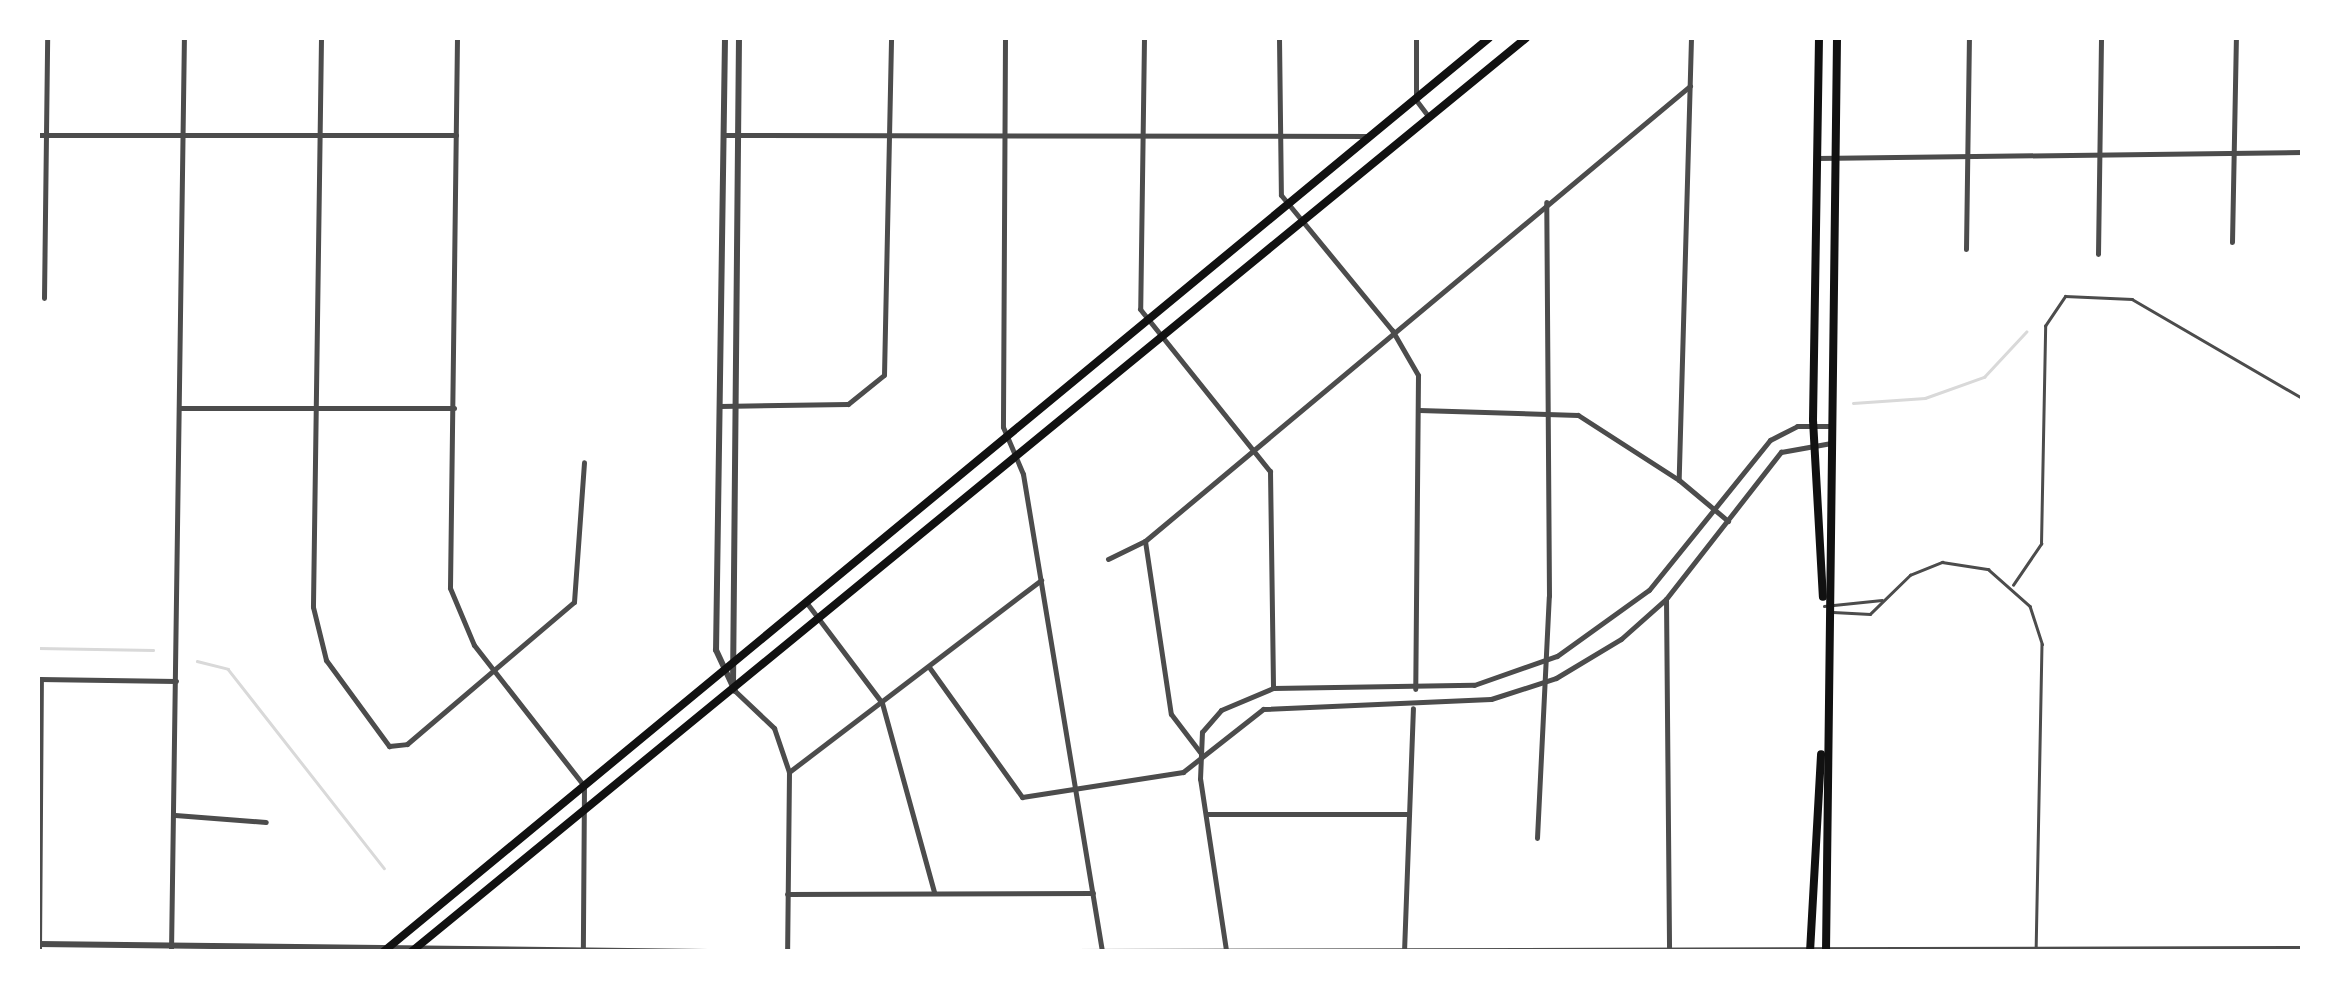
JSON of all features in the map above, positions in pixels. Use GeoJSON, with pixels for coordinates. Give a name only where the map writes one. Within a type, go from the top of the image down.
{"type":"FeatureCollection","features":[{"type":"Feature","properties":{"kind":"main road"},"geometry":{"type":"LineString","coordinates":[[386,949],[1489,38]]}},
{"type":"Feature","properties":{"kind":"main road"},"geometry":{"type":"LineString","coordinates":[[413,949],[735,691],[1300,217],[1526,38]]}},
{"type":"Feature","properties":{"kind":"main road"},"geometry":{"type":"LineString","coordinates":[[1819,38],[1814,442],[1824,606]]}},
{"type":"Feature","properties":{"kind":"main road"},"geometry":{"type":"LineString","coordinates":[[1826,950],[1824,606],[1831,442],[1837,38]]}},
{"type":"Feature","properties":{"kind":"main road"},"geometry":{"type":"LineString","coordinates":[[1810,950],[1824,730]]}},
{"type":"Feature","properties":{"kind":"street"},"geometry":{"type":"LineString","coordinates":[[44,298],[47,38]]}},
{"type":"Feature","properties":{"kind":"street"},"geometry":{"type":"LineString","coordinates":[[171,948],[184,38]]}},
{"type":"Feature","properties":{"kind":"street"},"geometry":{"type":"LineString","coordinates":[[321,38],[317,633],[341,686],[394,750],[567,611],[582,574],[584,462]]}},
{"type":"Feature","properties":{"kind":"street"},"geometry":{"type":"LineString","coordinates":[[458,38],[450,588],[461,625],[584,786],[583,950]]}},
{"type":"Feature","properties":{"kind":"street"},"geometry":{"type":"LineString","coordinates":[[726,38],[720,406],[726,670],[735,691],[774,728],[789,772],[787,952]]}},
{"type":"Feature","properties":{"kind":"street"},"geometry":{"type":"LineString","coordinates":[[726,670],[739,38]]}},
{"type":"Feature","properties":{"kind":"street"},"geometry":{"type":"LineString","coordinates":[[720,406],[825,407],[871,393],[890,348],[892,38]]}},
{"type":"Feature","properties":{"kind":"street"},"geometry":{"type":"LineString","coordinates":[[1005,38],[1006,438],[1016,458],[1041,580],[1102,951]]}},
{"type":"Feature","properties":{"kind":"street"},"geometry":{"type":"LineString","coordinates":[[1144,38],[1140,309],[1254,447],[1276,494],[1273,688]]}},
{"type":"Feature","properties":{"kind":"street"},"geometry":{"type":"LineString","coordinates":[[1280,38],[1278,184],[1288,204],[1392,330],[1415,366],[1419,410],[1415,689]]}},
{"type":"Feature","properties":{"kind":"street"},"geometry":{"type":"LineString","coordinates":[[1416,38],[1416,100],[1429,117]]}},
{"type":"Feature","properties":{"kind":"street"},"geometry":{"type":"LineString","coordinates":[[1679,480],[1691,38]]}},
{"type":"Feature","properties":{"kind":"street"},"geometry":{"type":"LineString","coordinates":[[1966,248],[1969,38]]}},
{"type":"Feature","properties":{"kind":"street"},"geometry":{"type":"LineString","coordinates":[[2098,254],[2102,38]]}},
{"type":"Feature","properties":{"kind":"street"},"geometry":{"type":"LineString","coordinates":[[2232,242],[2236,38]]}},
{"type":"Feature","properties":{"kind":"street"},"geometry":{"type":"LineString","coordinates":[[1108,559],[1145,542],[1392,330],[1690,86]]}},
{"type":"Feature","properties":{"kind":"street"},"geometry":{"type":"LineString","coordinates":[[38,136],[456,135]]}},
{"type":"Feature","properties":{"kind":"street"},"geometry":{"type":"LineString","coordinates":[[724,135],[1372,136]]}},
{"type":"Feature","properties":{"kind":"street"},"geometry":{"type":"LineString","coordinates":[[1817,158],[2302,152]]}},
{"type":"Feature","properties":{"kind":"street"},"geometry":{"type":"LineString","coordinates":[[1538,838],[1549,409],[1546,202]]}},
{"type":"Feature","properties":{"kind":"street"},"geometry":{"type":"LineString","coordinates":[[179,408],[454,408]]}},
{"type":"Feature","properties":{"kind":"street"},"geometry":{"type":"LineString","coordinates":[[1419,410],[1549,409],[1613,430],[1728,521]]}},
{"type":"Feature","properties":{"kind":"street"},"geometry":{"type":"LineString","coordinates":[[1226,950],[1205,814],[1202,755],[1213,717],[1273,688],[1415,689],[1474,685],[1544,662],[1641,598],[1770,440],[1814,425],[1831,426]]}},
{"type":"Feature","properties":{"kind":"street"},"geometry":{"type":"LineString","coordinates":[[929,667],[1022,797],[1183,772],[1263,709],[1413,708],[1543,683],[1600,654],[1666,600],[1781,452],[1814,442],[1831,442]]}},
{"type":"Feature","properties":{"kind":"street"},"geometry":{"type":"LineString","coordinates":[[1145,542],[1174,724],[1202,755]]}},
{"type":"Feature","properties":{"kind":"street"},"geometry":{"type":"LineString","coordinates":[[789,772],[1041,580]]}},
{"type":"Feature","properties":{"kind":"street"},"geometry":{"type":"LineString","coordinates":[[1666,600],[1669,950]]}},
{"type":"Feature","properties":{"kind":"street"},"geometry":{"type":"LineString","coordinates":[[806,602],[882,703],[934,892]]}},
{"type":"Feature","properties":{"kind":"street"},"geometry":{"type":"LineString","coordinates":[[176,681],[39,679],[38,947],[708,952]]}},
{"type":"Feature","properties":{"kind":"street"},"geometry":{"type":"LineString","coordinates":[[1404,950],[1413,708]]}},
{"type":"Feature","properties":{"kind":"street"},"geometry":{"type":"LineString","coordinates":[[1205,814],[1408,814]]}},
{"type":"Feature","properties":{"kind":"street"},"geometry":{"type":"LineString","coordinates":[[175,815],[266,822]]}},
{"type":"Feature","properties":{"kind":"street"},"geometry":{"type":"LineString","coordinates":[[787,894],[1093,893]]}},
{"type":"Feature","properties":{"kind":"street"},"geometry":{"type":"LineString","coordinates":[[1071,952],[2302,948]]}},
{"type":"Feature","properties":{"kind":"lane"},"geometry":{"type":"LineString","coordinates":[[2012,586],[2040,544],[2045,326],[2064,296],[2132,299],[2302,398]]}},
{"type":"Feature","properties":{"kind":"lane"},"geometry":{"type":"LineString","coordinates":[[1824,606],[1862,616],[1942,562],[1974,564],[2012,586],[2042,644],[2036,948]]}},
{"type":"Feature","properties":{"kind":"lane"},"geometry":{"type":"LineString","coordinates":[[1824,606],[1884,600]]}},
{"type":"Feature","properties":{"kind":"waterway"},"geometry":{"type":"LineString","coordinates":[[1853,403],[1925,398],[1984,377],[2026,332]]}},
{"type":"Feature","properties":{"kind":"waterway"},"geometry":{"type":"LineString","coordinates":[[38,648],[153,650]]}},
{"type":"Feature","properties":{"kind":"waterway"},"geometry":{"type":"LineString","coordinates":[[197,661],[228,669],[384,868]]}}]}
